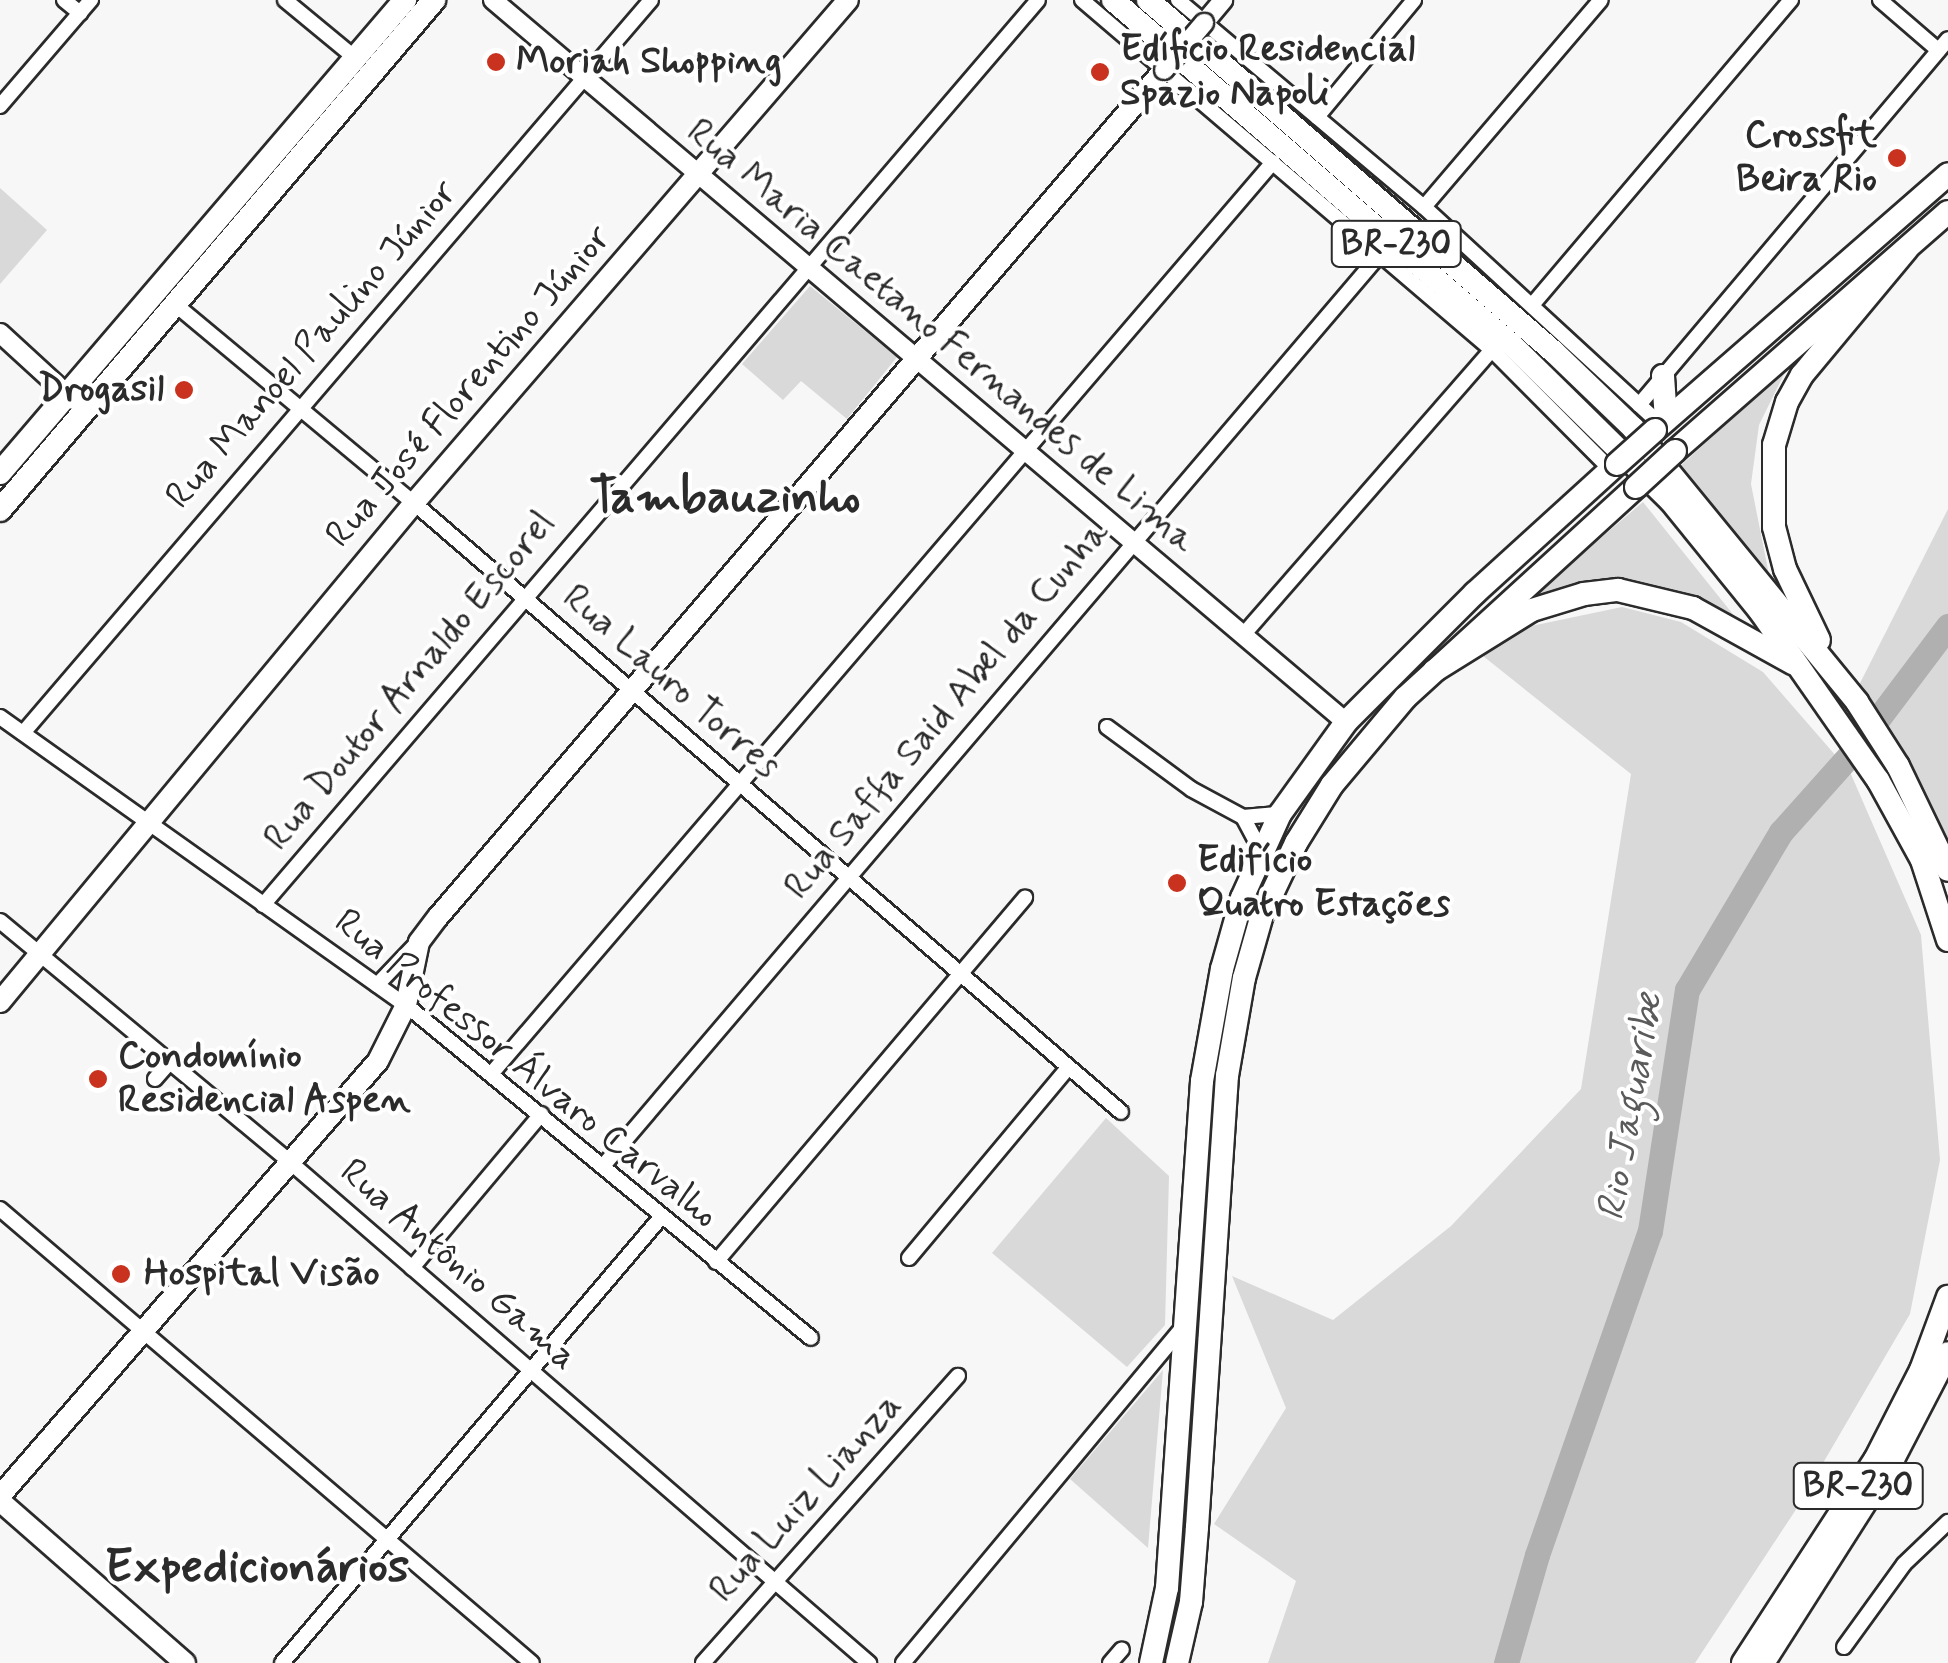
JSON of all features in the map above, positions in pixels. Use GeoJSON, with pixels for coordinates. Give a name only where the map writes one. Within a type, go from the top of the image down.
{"type":"FeatureCollection","features":[{"type":"Feature","properties":{"kind":"main road"},"geometry":{"type":"LineString","coordinates":[[0,473],[405,0]]}},
{"type":"Feature","properties":{"kind":"main road"},"geometry":{"type":"LineString","coordinates":[[0,510],[434,0]]}},
{"type":"Feature","properties":{"kind":"main road","name":"Rua José Florentino Júnior"},"geometry":{"type":"LineString","coordinates":[[0,1002],[414,503],[848,0]]}},
{"type":"Feature","properties":{"kind":"main road","name":"BR-230"},"geometry":{"type":"LineString","coordinates":[[1113,0],[1511,344],[1670,500],[1837,717],[1888,773],[1948,870]]}},
{"type":"Feature","properties":{"kind":"main road","name":"BR-230"},"geometry":{"type":"LineString","coordinates":[[1148,0],[1603,396],[1672,473],[1857,702],[1922,860],[1948,940]]}},
{"type":"Feature","properties":{"kind":"main road"},"geometry":{"type":"LineString","coordinates":[[185,1663],[0,1499],[378,1061],[406,1005],[418,942],[1164,70]]}},
{"type":"Feature","properties":{"kind":"main road"},"geometry":{"type":"LineString","coordinates":[[1150,1663],[1167,1588],[1202,1081],[1211,1019],[1242,898],[1280,814],[1346,722],[1432,634],[1662,420],[1948,174]]}},
{"type":"Feature","properties":{"kind":"main road"},"geometry":{"type":"LineString","coordinates":[[1177,1663],[1191,1602],[1227,1076],[1244,978],[1262,915],[1306,826],[1354,758],[1434,670],[1948,212]]}},
{"type":"Feature","properties":{"kind":"main road"},"geometry":{"type":"LineString","coordinates":[[1839,678],[1785,569],[1771,501],[1774,445],[1787,402],[1802,375],[1906,250]]}},
{"type":"Feature","properties":{"kind":"main road"},"geometry":{"type":"LineString","coordinates":[[1662,420],[1664,376]]}},
{"type":"Feature","properties":{"kind":"main road"},"geometry":{"type":"LineString","coordinates":[[1434,670],[1532,610],[1584,594],[1618,590],[1693,608],[1802,669]]}},
{"type":"Feature","properties":{"kind":"main road","name":"BR-230"},"geometry":{"type":"LineString","coordinates":[[1743,1663],[1875,1460],[1921,1370],[1948,1297]]}},
{"type":"Feature","properties":{"kind":"main road","name":"BR-230"},"geometry":{"type":"LineString","coordinates":[[1763,1663],[1894,1459],[1948,1353]]}},
{"type":"Feature","properties":{"kind":"street"},"geometry":{"type":"LineString","coordinates":[[64,0],[80,13]]}},
{"type":"Feature","properties":{"kind":"street"},"geometry":{"type":"LineString","coordinates":[[0,106],[91,0]]}},
{"type":"Feature","properties":{"kind":"street"},"geometry":{"type":"LineString","coordinates":[[285,0],[355,58]]}},
{"type":"Feature","properties":{"kind":"street","name":"Rua Maria Caetano Fernandes de Lima"},"geometry":{"type":"LineString","coordinates":[[494,0],[1346,722]]}},
{"type":"Feature","properties":{"kind":"street","name":"Rua Manoel Paulino Júnior"},"geometry":{"type":"LineString","coordinates":[[23,733],[651,0]]}},
{"type":"Feature","properties":{"kind":"street","name":"Rua Doutor Arnaldo Escorel"},"geometry":{"type":"LineString","coordinates":[[263,905],[1038,0]]}},
{"type":"Feature","properties":{"kind":"street"},"geometry":{"type":"LineString","coordinates":[[1082,0],[1492,350],[1614,467]]}},
{"type":"Feature","properties":{"kind":"street"},"geometry":{"type":"LineString","coordinates":[[1178,0],[1424,207],[1639,404],[1662,420],[1948,162]]}},
{"type":"Feature","properties":{"kind":"street"},"geometry":{"type":"LineString","coordinates":[[1164,70],[1224,0]]}},
{"type":"Feature","properties":{"kind":"street"},"geometry":{"type":"LineString","coordinates":[[1317,117],[1414,0]]}},
{"type":"Feature","properties":{"kind":"street"},"geometry":{"type":"LineString","coordinates":[[1424,207],[1601,0]]}},
{"type":"Feature","properties":{"kind":"street"},"geometry":{"type":"LineString","coordinates":[[1533,304],[1791,0]]}},
{"type":"Feature","properties":{"kind":"street"},"geometry":{"type":"LineString","coordinates":[[1639,404],[1943,44],[1880,0]]}},
{"type":"Feature","properties":{"kind":"street"},"geometry":{"type":"LineString","coordinates":[[492,1073],[1024,447],[1272,162]]}},
{"type":"Feature","properties":{"kind":"street","name":"Rua Saffa Said Abel da Cunha"},"geometry":{"type":"LineString","coordinates":[[603,1166],[1381,253]]}},
{"type":"Feature","properties":{"kind":"street","name":"Rua Lauro Torres"},"geometry":{"type":"LineString","coordinates":[[176,305],[414,503],[628,692],[739,782],[1121,1112]]}},
{"type":"Feature","properties":{"kind":"street"},"geometry":{"type":"LineString","coordinates":[[0,333],[87,412]]}},
{"type":"Feature","properties":{"kind":"street"},"geometry":{"type":"LineString","coordinates":[[1243,635],[1492,350]]}},
{"type":"Feature","properties":{"kind":"street","name":"Rua Professor Álvaro Carvalho"},"geometry":{"type":"LineString","coordinates":[[0,717],[406,1005],[811,1338]]}},
{"type":"Feature","properties":{"kind":"street"},"geometry":{"type":"LineString","coordinates":[[1107,727],[1166,772],[1244,818],[1261,851]]}},
{"type":"Feature","properties":{"kind":"street"},"geometry":{"type":"LineString","coordinates":[[1244,818],[1280,814]]}},
{"type":"Feature","properties":{"kind":"street"},"geometry":{"type":"LineString","coordinates":[[716,1262],[958,971],[1025,897]]}},
{"type":"Feature","properties":{"kind":"street","name":"Rua Antônio Gama"},"geometry":{"type":"LineString","coordinates":[[0,921],[290,1162],[870,1663]]}},
{"type":"Feature","properties":{"kind":"street"},"geometry":{"type":"LineString","coordinates":[[377,984],[418,942]]}},
{"type":"Feature","properties":{"kind":"street"},"geometry":{"type":"LineString","coordinates":[[154,1080],[169,1062]]}},
{"type":"Feature","properties":{"kind":"street"},"geometry":{"type":"LineString","coordinates":[[909,1258],[1067,1069]]}},
{"type":"Feature","properties":{"kind":"street"},"geometry":{"type":"LineString","coordinates":[[412,1268],[540,1114]]}},
{"type":"Feature","properties":{"kind":"street"},"geometry":{"type":"LineString","coordinates":[[0,1209],[532,1663]]}},
{"type":"Feature","properties":{"kind":"street"},"geometry":{"type":"LineString","coordinates":[[282,1663],[662,1216]]}},
{"type":"Feature","properties":{"kind":"street"},"geometry":{"type":"LineString","coordinates":[[903,1663],[1185,1324]]}},
{"type":"Feature","properties":{"kind":"street","name":"Rua Luiz Lianza"},"geometry":{"type":"LineString","coordinates":[[703,1663],[958,1376]]}},
{"type":"Feature","properties":{"kind":"street"},"geometry":{"type":"LineString","coordinates":[[1844,1648],[1880,1594],[1946,1529]]}},
{"type":"Feature","properties":{"kind":"street"},"geometry":{"type":"LineString","coordinates":[[1110,1663],[1122,1648]]}},
{"type":"Feature","properties":{"kind":"shaded area"},"geometry":{"type":"Polygon","coordinates":[[[0,188],[47,230],[0,284],[0,188]]]}},
{"type":"Feature","properties":{"kind":"shaded area"},"geometry":{"type":"Polygon","coordinates":[[[810,286],[897,357],[847,419],[801,381],[783,400],[742,364],[810,286]]]}},
{"type":"Feature","properties":{"kind":"shaded area"},"geometry":{"type":"Polygon","coordinates":[[[1788,366],[1759,425],[1751,484],[1770,580],[1674,472],[1788,366]]]}},
{"type":"Feature","properties":{"kind":"shaded area"},"geometry":{"type":"Polygon","coordinates":[[[1643,502],[1740,623],[1631,582],[1509,616],[1643,502]]]}},
{"type":"Feature","properties":{"kind":"shaded area"},"geometry":{"type":"Polygon","coordinates":[[[1948,509],[1948,851],[1852,699],[1948,509]]]}},
{"type":"Feature","properties":{"kind":"shaded area"},"geometry":{"type":"Polygon","coordinates":[[[1622,607],[1681,622],[1763,672],[1850,772],[1921,935],[1940,1160],[1910,1314],[1795,1511],[1695,1663],[1268,1663],[1296,1581],[1214,1524],[1286,1408],[1232,1276],[1333,1320],[1451,1226],[1581,1089],[1631,774],[1478,652],[1522,628],[1622,607]]]}},
{"type":"Feature","properties":{"kind":"shaded area"},"geometry":{"type":"Polygon","coordinates":[[[1106,1118],[1169,1176],[1165,1325],[1127,1367],[992,1253],[1106,1118]]]}},
{"type":"Feature","properties":{"kind":"shaded area"},"geometry":{"type":"Polygon","coordinates":[[[1163,1370],[1148,1548],[1070,1479],[1163,1370]]]}},
{"type":"Feature","properties":{"kind":"waterway","name":"Rio Jaguaribe"},"geometry":{"type":"LineString","coordinates":[[1506,1663],[1537,1555],[1650,1231],[1687,990],[1781,832],[1856,748],[1948,626]]}},
{"type":"Feature","properties":{"kind":"place","name":"Moriah Shopping"},"geometry":{"type":"Point","coordinates":[496,62]}},
{"type":"Feature","properties":{"kind":"place","name":"Edíficio Residencial Spazio Napoli"},"geometry":{"type":"Point","coordinates":[1100,72]}},
{"type":"Feature","properties":{"kind":"place","name":"Crossfit Beira Rio"},"geometry":{"type":"Point","coordinates":[1897,158]}},
{"type":"Feature","properties":{"kind":"place","name":"Drogasil"},"geometry":{"type":"Point","coordinates":[184,390]}},
{"type":"Feature","properties":{"kind":"place","name":"Edifício Quatro Estações"},"geometry":{"type":"Point","coordinates":[1177,883]}},
{"type":"Feature","properties":{"kind":"place","name":"Condomínio Residencial Aspen"},"geometry":{"type":"Point","coordinates":[98,1079]}},
{"type":"Feature","properties":{"kind":"place","name":"Hospital Visão"},"geometry":{"type":"Point","coordinates":[121,1274]}},
{"type":"Feature","properties":{"kind":"district","name":"Tambauzinho"},"geometry":{"type":"Point","coordinates":[725,498]}},
{"type":"Feature","properties":{"kind":"district","name":"Expedicionários"},"geometry":{"type":"Point","coordinates":[257,1568]}}]}
